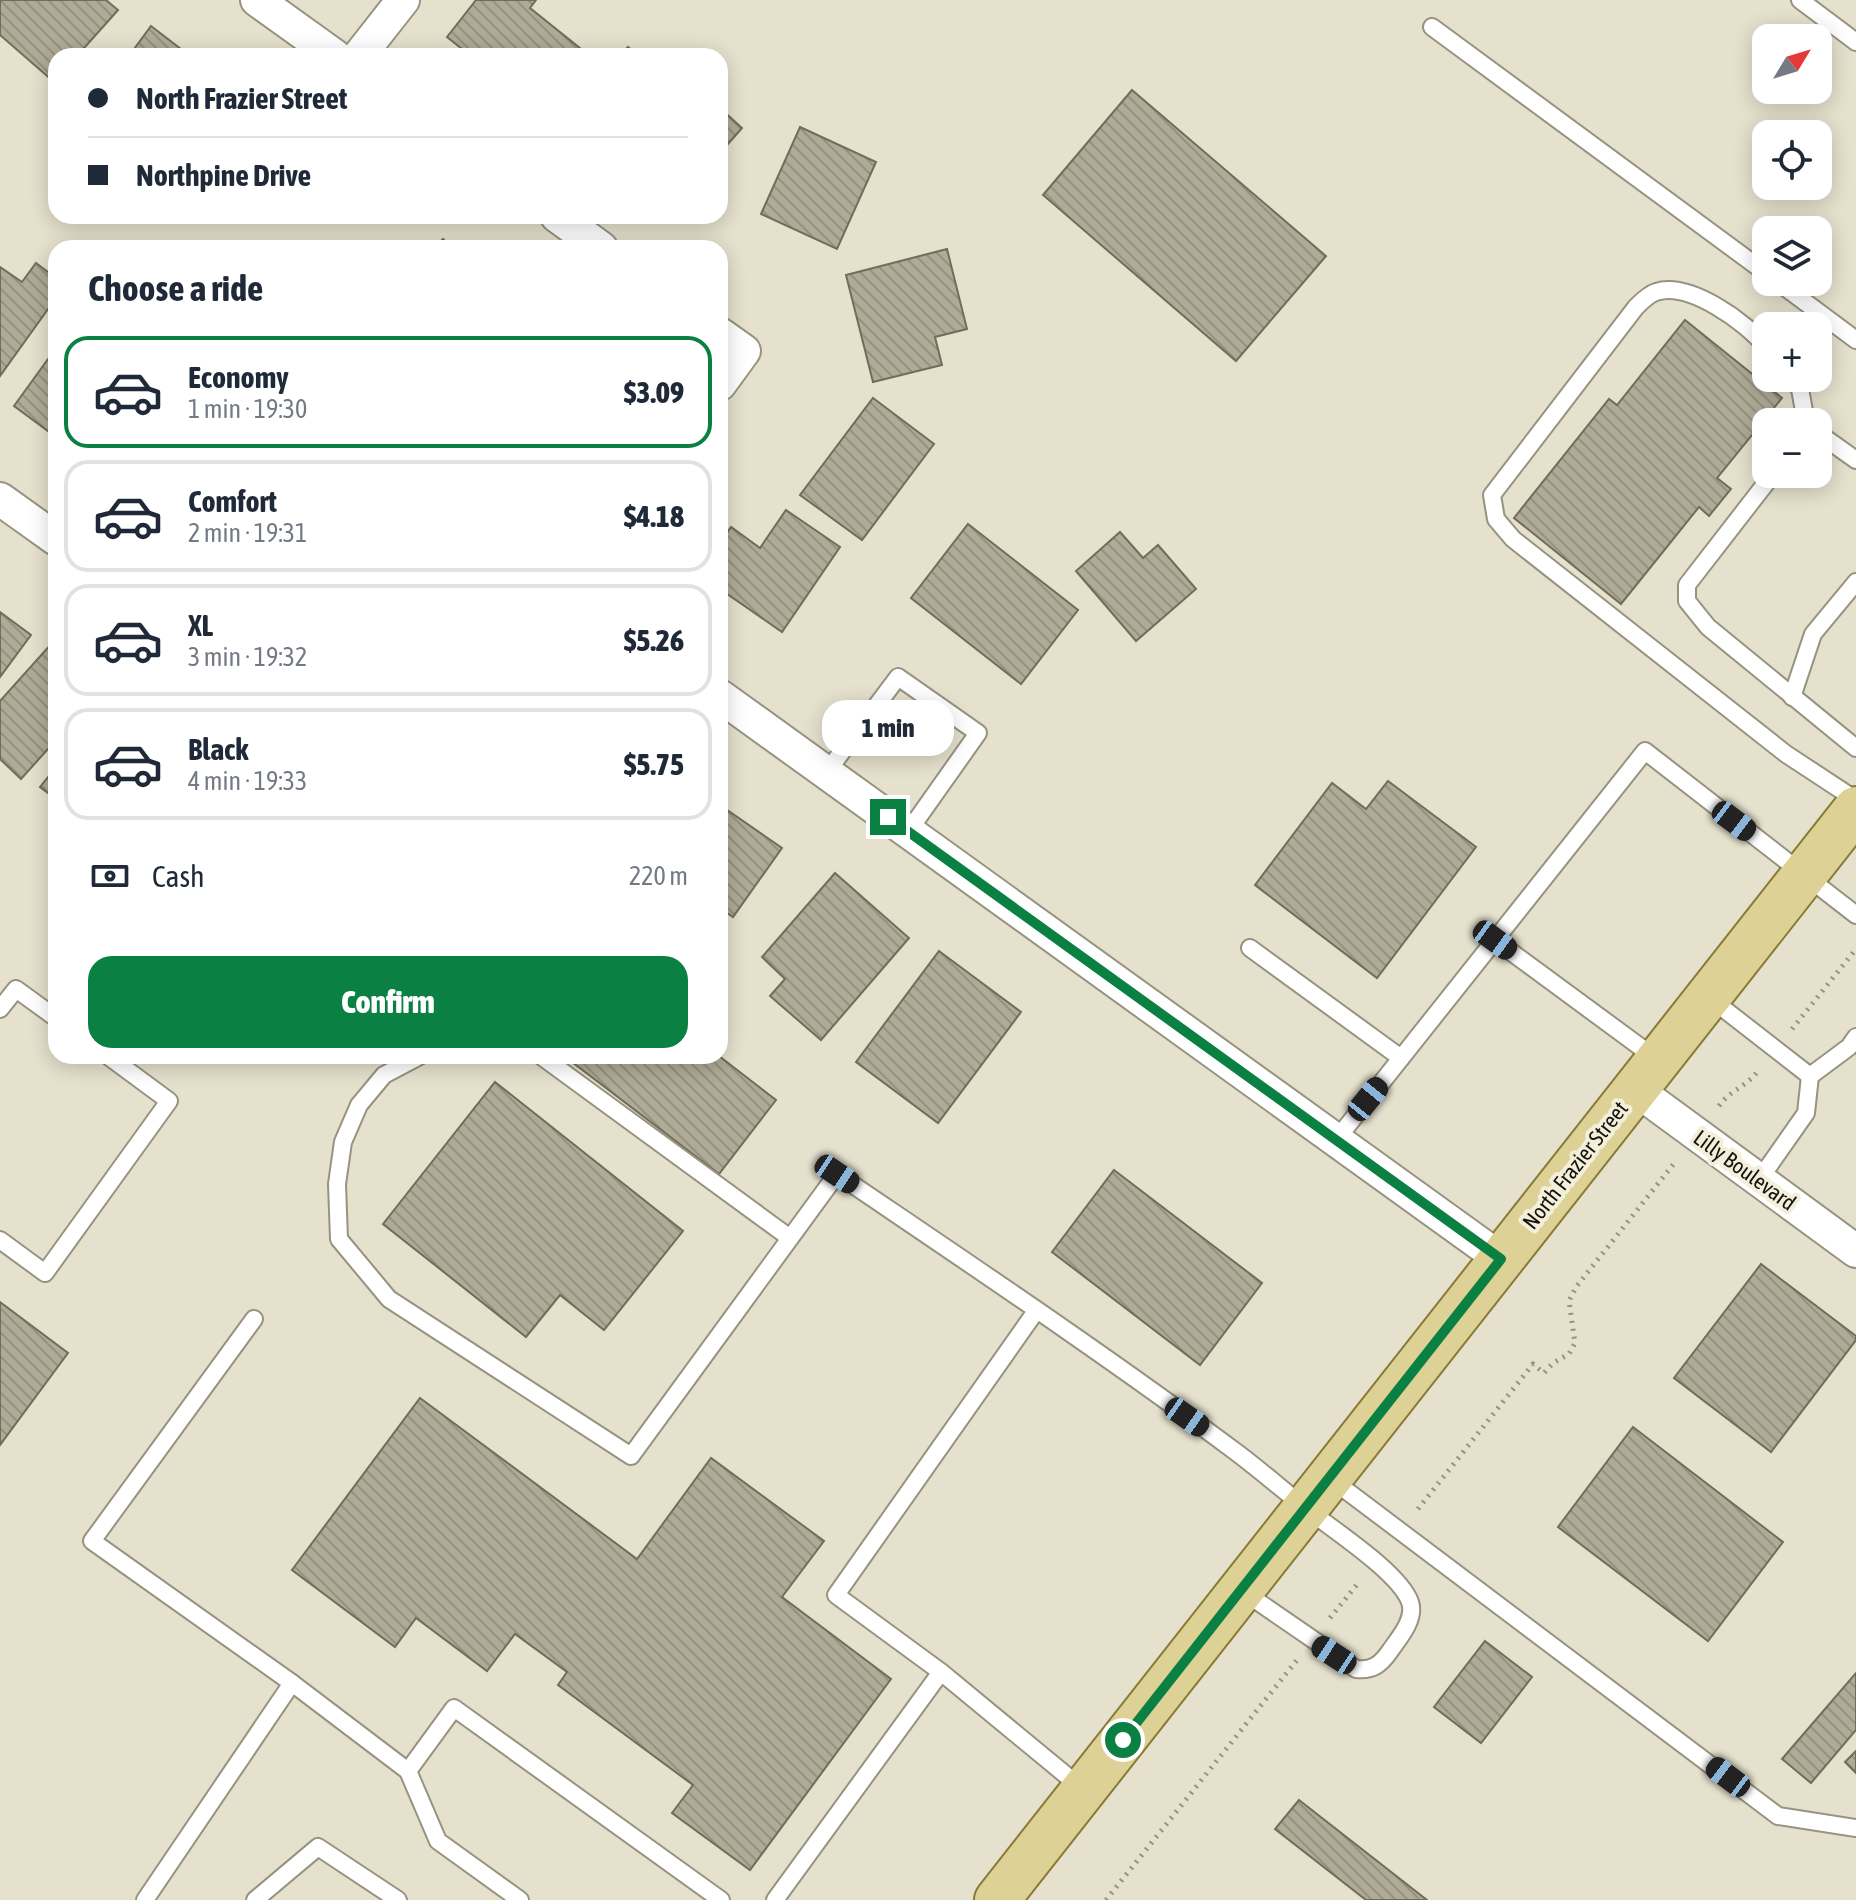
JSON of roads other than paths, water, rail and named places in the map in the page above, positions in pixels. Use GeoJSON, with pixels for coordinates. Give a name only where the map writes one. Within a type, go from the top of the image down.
{"type":"FeatureCollection","features":[{"type":"Feature","properties":{"kind":"main road","name":"North Frazier Street"},"geometry":{"type":"LineString","coordinates":[[997,1900],[1856,809]]}},
{"type":"Feature","properties":{"kind":"street"},"geometry":{"type":"LineString","coordinates":[[257,0],[324,48]]}},
{"type":"Feature","properties":{"kind":"street"},"geometry":{"type":"LineString","coordinates":[[365,48],[403,0]]}},
{"type":"Feature","properties":{"kind":"street"},"geometry":{"type":"LineString","coordinates":[[568,224],[590,240]]}},
{"type":"Feature","properties":{"kind":"street"},"geometry":{"type":"LineString","coordinates":[[728,340],[744,351],[728,373]]}},
{"type":"Feature","properties":{"kind":"street"},"geometry":{"type":"LineString","coordinates":[[0,499],[48,533]]}},
{"type":"Feature","properties":{"kind":"street"},"geometry":{"type":"LineString","coordinates":[[728,702],[1501,1259]]}},
{"type":"Feature","properties":{"kind":"street","name":"Lilly Boulevard"},"geometry":{"type":"LineString","coordinates":[[1646,1074],[1697,1134],[1856,1251]]}},
{"type":"Feature","properties":{"kind":"lane"},"geometry":{"type":"LineString","coordinates":[[1800,0],[1856,42]]}},
{"type":"Feature","properties":{"kind":"lane"},"geometry":{"type":"LineString","coordinates":[[1432,27],[1752,263]]}},
{"type":"Feature","properties":{"kind":"lane"},"geometry":{"type":"LineString","coordinates":[[1752,331],[1697,294],[1674,290],[1654,292],[1636,307],[1492,495],[1496,519],[1513,539],[1786,754],[1856,800]]}},
{"type":"Feature","properties":{"kind":"lane"},"geometry":{"type":"LineString","coordinates":[[1797,296],[1856,340]]}},
{"type":"Feature","properties":{"kind":"lane"},"geometry":{"type":"LineString","coordinates":[[1832,443],[1856,460]]}},
{"type":"Feature","properties":{"kind":"lane"},"geometry":{"type":"LineString","coordinates":[[1762,488],[1687,585],[1687,601],[1708,627],[1856,748]]}},
{"type":"Feature","properties":{"kind":"lane"},"geometry":{"type":"LineString","coordinates":[[1792,697],[1813,634],[1856,582]]}},
{"type":"Feature","properties":{"kind":"lane"},"geometry":{"type":"LineString","coordinates":[[826,773],[898,677],[978,733],[908,832]]}},
{"type":"Feature","properties":{"kind":"lane"},"geometry":{"type":"LineString","coordinates":[[1336,1140],[1645,751],[1856,915]]}},
{"type":"Feature","properties":{"kind":"lane"},"geometry":{"type":"LineString","coordinates":[[1495,940],[1646,1074]]}},
{"type":"Feature","properties":{"kind":"lane"},"geometry":{"type":"LineString","coordinates":[[1250,948],[1401,1058]]}},
{"type":"Feature","properties":{"kind":"lane"},"geometry":{"type":"LineString","coordinates":[[0,1009],[16,989],[48,1012]]}},
{"type":"Feature","properties":{"kind":"lane"},"geometry":{"type":"LineString","coordinates":[[1708,996],[1810,1076]]}},
{"type":"Feature","properties":{"kind":"lane"},"geometry":{"type":"LineString","coordinates":[[1759,1180],[1806,1113],[1810,1076],[1849,1047],[1856,1037]]}},
{"type":"Feature","properties":{"kind":"lane"},"geometry":{"type":"LineString","coordinates":[[0,1240],[45,1273],[169,1101],[119,1064]]}},
{"type":"Feature","properties":{"kind":"lane"},"geometry":{"type":"LineString","coordinates":[[405,1064],[384,1075],[359,1105],[343,1142],[337,1184],[339,1239],[389,1299],[631,1456],[837,1174],[1237,1452],[1400,1531],[1778,1816],[1856,1828]]}},
{"type":"Feature","properties":{"kind":"lane"},"geometry":{"type":"LineString","coordinates":[[552,1064],[790,1238]]}},
{"type":"Feature","properties":{"kind":"lane"},"geometry":{"type":"LineString","coordinates":[[1036,1311],[836,1595],[941,1672],[1084,1790]]}},
{"type":"Feature","properties":{"kind":"lane"},"geometry":{"type":"LineString","coordinates":[[254,1319],[92,1541],[292,1683],[408,1771],[438,1841],[520,1900]]}},
{"type":"Feature","properties":{"kind":"lane"},"geometry":{"type":"LineString","coordinates":[[1241,1590],[1356,1669],[1369,1671],[1388,1654],[1412,1615],[1410,1603],[1402,1589],[1375,1562],[1318,1493]]}},
{"type":"Feature","properties":{"kind":"lane"},"geometry":{"type":"LineString","coordinates":[[775,1900],[941,1672]]}},
{"type":"Feature","properties":{"kind":"lane"},"geometry":{"type":"LineString","coordinates":[[145,1900],[292,1683]]}},
{"type":"Feature","properties":{"kind":"lane"},"geometry":{"type":"LineString","coordinates":[[408,1771],[454,1708],[721,1900]]}},
{"type":"Feature","properties":{"kind":"lane"},"geometry":{"type":"LineString","coordinates":[[255,1900],[318,1847],[398,1900]]}}]}
